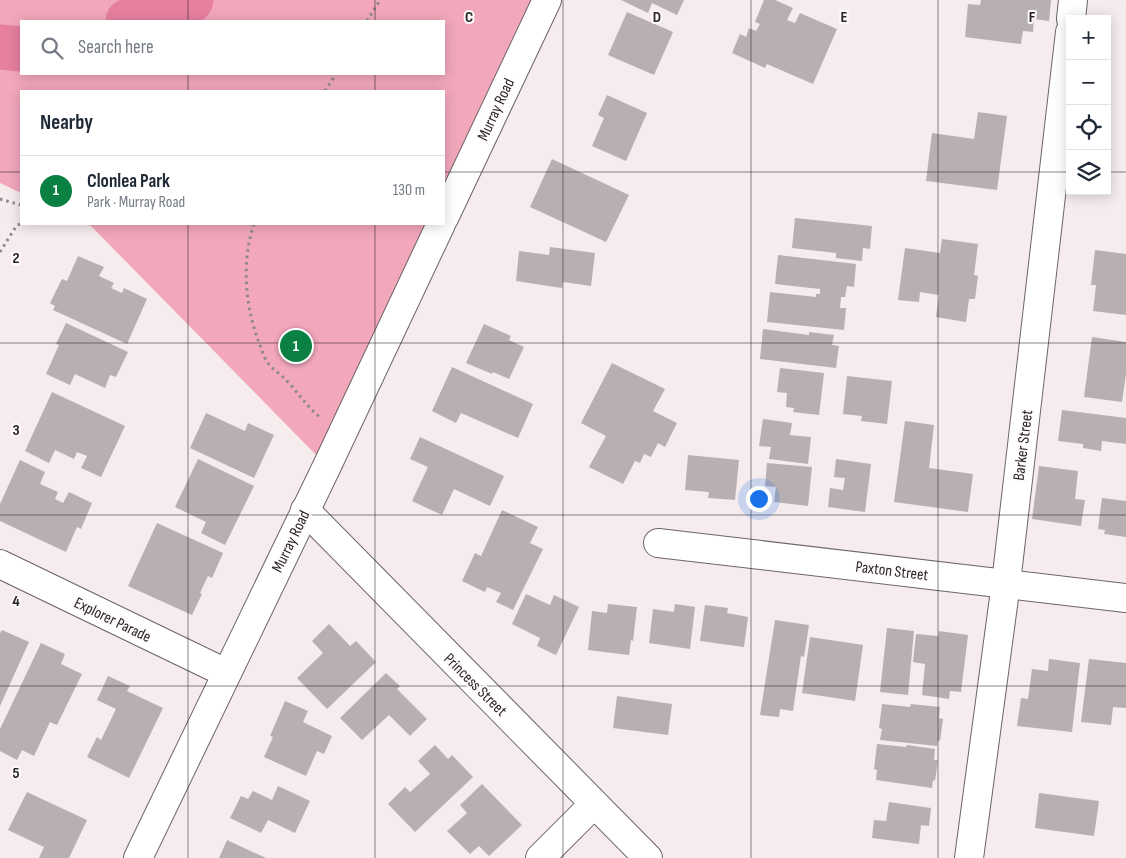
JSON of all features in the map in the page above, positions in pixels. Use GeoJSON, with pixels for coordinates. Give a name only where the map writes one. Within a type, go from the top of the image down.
{"type":"FeatureCollection","features":[{"type":"Feature","properties":{"kind":"street","name":"Murray Road"},"geometry":{"type":"LineString","coordinates":[[445,216],[547,0]]}},
{"type":"Feature","properties":{"kind":"street"},"geometry":{"type":"LineString","coordinates":[[1072,15],[1074,0]]}},
{"type":"Feature","properties":{"kind":"street","name":"Barker Street"},"geometry":{"type":"LineString","coordinates":[[969,858],[1006,583],[1067,60]]}},
{"type":"Feature","properties":{"kind":"street","name":"Murray Road"},"geometry":{"type":"LineString","coordinates":[[138,858],[441,225]]}},
{"type":"Feature","properties":{"kind":"street","name":"Princess Street"},"geometry":{"type":"LineString","coordinates":[[305,510],[648,858]]}},
{"type":"Feature","properties":{"kind":"street","name":"Paxton Street"},"geometry":{"type":"LineString","coordinates":[[658,543],[1126,598]]}},
{"type":"Feature","properties":{"kind":"street","name":"Explorer Parade"},"geometry":{"type":"LineString","coordinates":[[0,564],[226,673]]}},
{"type":"Feature","properties":{"kind":"street"},"geometry":{"type":"LineString","coordinates":[[540,858],[594,804]]}},
{"type":"Feature","properties":{"kind":"path"},"geometry":{"type":"LineString","coordinates":[[368,20],[380,0]]}},
{"type":"Feature","properties":{"kind":"path"},"geometry":{"type":"LineString","coordinates":[[326,90],[335,75]]}},
{"type":"Feature","properties":{"kind":"path"},"geometry":{"type":"LineString","coordinates":[[0,199],[20,206]]}},
{"type":"Feature","properties":{"kind":"path"},"geometry":{"type":"LineString","coordinates":[[0,252],[17,225],[20,224]]}},
{"type":"Feature","properties":{"kind":"path"},"geometry":{"type":"LineString","coordinates":[[254,225],[250,236],[247,260],[249,308],[267,362],[288,381],[298,396],[316,414],[341,434]]}},
{"type":"Feature","properties":{"kind":"shaded area"},"geometry":{"type":"Polygon","coordinates":[[[0,0],[546,0],[445,217],[445,90],[20,90],[20,193],[0,183],[0,0]]]}},
{"type":"Feature","properties":{"kind":"shaded area"},"geometry":{"type":"Polygon","coordinates":[[[88,225],[441,225],[327,466],[88,225]]]}},
{"type":"Feature","properties":{"kind":"building"},"geometry":{"type":"Polygon","coordinates":[[[621,0],[684,0],[677,15],[652,3],[648,13],[621,0]]]}},
{"type":"Feature","properties":{"kind":"building"},"geometry":{"type":"Polygon","coordinates":[[[764,0],[775,0],[793,8],[787,20],[795,23],[800,13],[837,29],[813,84],[767,64],[765,68],[732,53],[740,34],[746,37],[749,28],[756,31],[760,24],[755,22],[764,0]]]}},
{"type":"Feature","properties":{"kind":"building"},"geometry":{"type":"Polygon","coordinates":[[[981,0],[1051,0],[1049,21],[1034,19],[1033,32],[1023,31],[1021,44],[965,37],[968,4],[980,5],[981,0]]]}},
{"type":"Feature","properties":{"kind":"building"},"geometry":{"type":"Polygon","coordinates":[[[627,12],[673,32],[654,75],[608,55],[627,12]]]}},
{"type":"Feature","properties":{"kind":"building"},"geometry":{"type":"Polygon","coordinates":[[[607,95],[647,113],[626,161],[592,146],[604,118],[598,115],[607,95]]]}},
{"type":"Feature","properties":{"kind":"building"},"geometry":{"type":"Polygon","coordinates":[[[978,112],[1007,116],[997,190],[926,181],[932,133],[974,139],[978,112]]]}},
{"type":"Feature","properties":{"kind":"building"},"geometry":{"type":"Polygon","coordinates":[[[552,159],[629,195],[606,242],[530,207],[552,159]]]}},
{"type":"Feature","properties":{"kind":"building"},"geometry":{"type":"Polygon","coordinates":[[[795,218],[872,226],[870,249],[863,248],[862,261],[836,258],[836,253],[792,248],[795,218]]]}},
{"type":"Feature","properties":{"kind":"building"},"geometry":{"type":"Polygon","coordinates":[[[942,239],[978,244],[974,275],[978,276],[975,299],[969,299],[966,322],[936,317],[939,295],[920,292],[919,302],[898,300],[905,248],[940,253],[942,239]]]}},
{"type":"Feature","properties":{"kind":"building"},"geometry":{"type":"Polygon","coordinates":[[[550,247],[595,253],[591,286],[563,282],[562,288],[516,281],[519,251],[549,255],[550,247]]]}},
{"type":"Feature","properties":{"kind":"building"},"geometry":{"type":"Polygon","coordinates":[[[1095,250],[1126,254],[1126,315],[1093,311],[1096,285],[1091,285],[1095,250]]]}},
{"type":"Feature","properties":{"kind":"building"},"geometry":{"type":"Polygon","coordinates":[[[778,255],[856,264],[854,287],[847,286],[845,297],[841,297],[840,308],[846,308],[844,330],[767,322],[770,292],[816,297],[816,294],[820,294],[820,289],[775,284],[778,255]]]}},
{"type":"Feature","properties":{"kind":"building"},"geometry":{"type":"Polygon","coordinates":[[[78,256],[104,267],[99,276],[114,283],[111,288],[122,293],[124,288],[147,299],[127,344],[53,310],[55,306],[50,303],[62,279],[67,281],[78,256]]]}},
{"type":"Feature","properties":{"kind":"building"},"geometry":{"type":"Polygon","coordinates":[[[66,323],[128,352],[116,377],[110,375],[105,388],[75,374],[70,385],[46,374],[59,345],[56,344],[66,323]]]}},
{"type":"Feature","properties":{"kind":"building"},"geometry":{"type":"Polygon","coordinates":[[[484,324],[511,336],[509,340],[524,347],[509,379],[466,363],[484,324]]]}},
{"type":"Feature","properties":{"kind":"building"},"geometry":{"type":"Polygon","coordinates":[[[763,329],[809,335],[809,332],[834,335],[832,345],[839,346],[836,368],[760,359],[763,329]]]}},
{"type":"Feature","properties":{"kind":"building"},"geometry":{"type":"Polygon","coordinates":[[[1092,337],[1126,342],[1126,374],[1122,402],[1084,397],[1092,337]]]}},
{"type":"Feature","properties":{"kind":"building"},"geometry":{"type":"Polygon","coordinates":[[[612,363],[665,389],[653,411],[677,423],[665,447],[658,443],[651,457],[644,454],[640,463],[635,461],[623,484],[589,467],[606,436],[581,423],[612,363]]]}},
{"type":"Feature","properties":{"kind":"building"},"geometry":{"type":"Polygon","coordinates":[[[452,367],[533,404],[518,438],[461,413],[456,423],[432,411],[452,367]]]}},
{"type":"Feature","properties":{"kind":"building"},"geometry":{"type":"Polygon","coordinates":[[[780,368],[824,373],[819,415],[793,412],[794,408],[786,407],[787,393],[777,392],[780,368]]]}},
{"type":"Feature","properties":{"kind":"building"},"geometry":{"type":"Polygon","coordinates":[[[847,376],[892,381],[887,424],[861,421],[862,416],[843,414],[847,376]]]}},
{"type":"Feature","properties":{"kind":"building"},"geometry":{"type":"Polygon","coordinates":[[[52,392],[125,426],[101,477],[81,468],[87,456],[77,452],[74,459],[55,450],[49,463],[25,451],[52,392]]]}},
{"type":"Feature","properties":{"kind":"building"},"geometry":{"type":"Polygon","coordinates":[[[1062,410],[1126,418],[1126,444],[1102,441],[1101,451],[1083,448],[1083,444],[1058,441],[1062,410]]]}},
{"type":"Feature","properties":{"kind":"building"},"geometry":{"type":"Polygon","coordinates":[[[206,413],[245,431],[248,423],[274,435],[254,478],[190,448],[206,413]]]}},
{"type":"Feature","properties":{"kind":"building"},"geometry":{"type":"Polygon","coordinates":[[[763,419],[792,423],[790,435],[811,437],[808,464],[769,459],[771,447],[759,446],[763,419]]]}},
{"type":"Feature","properties":{"kind":"building"},"geometry":{"type":"Polygon","coordinates":[[[905,421],[934,425],[929,468],[973,474],[968,512],[894,502],[905,421]]]}},
{"type":"Feature","properties":{"kind":"building"},"geometry":{"type":"Polygon","coordinates":[[[420,437],[504,476],[490,506],[454,489],[442,515],[412,501],[428,467],[410,459],[420,437]]]}},
{"type":"Feature","properties":{"kind":"building"},"geometry":{"type":"Polygon","coordinates":[[[688,455],[739,460],[735,500],[708,498],[709,492],[685,490],[688,455]]]}},
{"type":"Feature","properties":{"kind":"building"},"geometry":{"type":"Polygon","coordinates":[[[198,459],[254,486],[225,545],[201,533],[206,522],[175,507],[198,459]]]}},
{"type":"Feature","properties":{"kind":"building"},"geometry":{"type":"Polygon","coordinates":[[[836,459],[871,464],[865,512],[828,507],[830,488],[843,490],[845,478],[834,477],[836,459]]]}},
{"type":"Feature","properties":{"kind":"building"},"geometry":{"type":"Polygon","coordinates":[[[20,460],[45,472],[40,484],[58,492],[55,499],[63,503],[69,492],[92,503],[81,529],[77,527],[66,552],[0,521],[0,504],[20,460]]]}},
{"type":"Feature","properties":{"kind":"building"},"geometry":{"type":"Polygon","coordinates":[[[767,463],[812,467],[808,506],[774,502],[776,487],[765,486],[767,463]]]}},
{"type":"Feature","properties":{"kind":"building"},"geometry":{"type":"Polygon","coordinates":[[[1039,466],[1078,471],[1075,499],[1085,500],[1081,526],[1032,519],[1039,466]]]}},
{"type":"Feature","properties":{"kind":"building"},"geometry":{"type":"Polygon","coordinates":[[[1102,498],[1126,501],[1126,537],[1104,534],[1105,530],[1098,529],[1102,498]]]}},
{"type":"Feature","properties":{"kind":"building"},"geometry":{"type":"Polygon","coordinates":[[[502,510],[538,527],[530,543],[543,549],[513,610],[496,602],[501,593],[487,587],[485,592],[462,581],[475,553],[481,556],[502,510]]]}},
{"type":"Feature","properties":{"kind":"building"},"geometry":{"type":"Polygon","coordinates":[[[157,523],[223,553],[212,578],[208,576],[192,615],[128,586],[157,523]]]}},
{"type":"Feature","properties":{"kind":"building"},"geometry":{"type":"Polygon","coordinates":[[[526,594],[550,605],[554,595],[579,607],[556,655],[537,646],[540,638],[512,624],[526,594]]]}},
{"type":"Feature","properties":{"kind":"building"},"geometry":{"type":"Polygon","coordinates":[[[608,604],[637,607],[633,641],[631,640],[629,655],[588,650],[592,611],[607,613],[608,604]]]}},
{"type":"Feature","properties":{"kind":"building"},"geometry":{"type":"Polygon","coordinates":[[[675,604],[695,607],[690,649],[649,643],[653,609],[674,612],[675,604]]]}},
{"type":"Feature","properties":{"kind":"building"},"geometry":{"type":"Polygon","coordinates":[[[705,605],[728,608],[727,613],[748,617],[744,647],[700,641],[705,605]]]}},
{"type":"Feature","properties":{"kind":"building"},"geometry":{"type":"Polygon","coordinates":[[[775,620],[809,625],[804,657],[801,656],[793,711],[780,709],[779,717],[760,715],[775,620]]]}},
{"type":"Feature","properties":{"kind":"building"},"geometry":{"type":"Polygon","coordinates":[[[329,624],[350,646],[356,641],[376,662],[327,709],[297,678],[323,653],[312,641],[329,624]]]}},
{"type":"Feature","properties":{"kind":"building"},"geometry":{"type":"Polygon","coordinates":[[[887,628],[914,631],[908,695],[880,692],[887,628]]]}},
{"type":"Feature","properties":{"kind":"building"},"geometry":{"type":"Polygon","coordinates":[[[2,630],[29,642],[0,706],[0,633],[2,630]]]}},
{"type":"Feature","properties":{"kind":"building"},"geometry":{"type":"Polygon","coordinates":[[[939,631],[968,635],[961,692],[950,691],[949,699],[922,695],[925,664],[913,662],[916,634],[938,636],[939,631]]]}},
{"type":"Feature","properties":{"kind":"building"},"geometry":{"type":"Polygon","coordinates":[[[810,637],[863,645],[855,701],[802,693],[810,637]]]}},
{"type":"Feature","properties":{"kind":"building"},"geometry":{"type":"Polygon","coordinates":[[[41,643],[65,654],[61,664],[82,674],[57,725],[50,722],[34,756],[22,750],[17,760],[0,751],[0,729],[41,643]]]}},
{"type":"Feature","properties":{"kind":"building"},"geometry":{"type":"Polygon","coordinates":[[[1049,659],[1080,663],[1072,732],[1017,726],[1021,698],[1028,699],[1032,669],[1048,671],[1049,659]]]}},
{"type":"Feature","properties":{"kind":"building"},"geometry":{"type":"Polygon","coordinates":[[[1089,659],[1126,663],[1126,708],[1113,707],[1111,725],[1081,722],[1089,659]]]}},
{"type":"Feature","properties":{"kind":"building"},"geometry":{"type":"Polygon","coordinates":[[[386,673],[400,686],[397,689],[427,719],[410,736],[389,715],[362,740],[340,718],[386,673]]]}},
{"type":"Feature","properties":{"kind":"building"},"geometry":{"type":"Polygon","coordinates":[[[108,676],[130,686],[127,691],[163,708],[129,778],[87,757],[97,737],[101,740],[116,709],[97,700],[108,676]]]}},
{"type":"Feature","properties":{"kind":"building"},"geometry":{"type":"Polygon","coordinates":[[[617,696],[672,704],[668,735],[613,728],[617,696]]]}},
{"type":"Feature","properties":{"kind":"building"},"geometry":{"type":"Polygon","coordinates":[[[285,701],[308,711],[303,722],[332,736],[324,754],[317,751],[306,776],[264,757],[273,737],[270,736],[285,701]]]}},
{"type":"Feature","properties":{"kind":"building"},"geometry":{"type":"Polygon","coordinates":[[[882,704],[910,707],[911,704],[940,707],[939,718],[943,719],[940,741],[938,740],[937,746],[880,740],[882,729],[879,728],[882,704]]]}},
{"type":"Feature","properties":{"kind":"building"},"geometry":{"type":"Polygon","coordinates":[[[877,744],[906,747],[907,745],[935,749],[934,760],[938,760],[932,788],[876,780],[877,770],[874,769],[877,744]]]}},
{"type":"Feature","properties":{"kind":"building"},"geometry":{"type":"Polygon","coordinates":[[[435,745],[448,759],[452,755],[473,777],[415,832],[388,804],[405,787],[410,792],[430,774],[418,761],[435,745]]]}},
{"type":"Feature","properties":{"kind":"building"},"geometry":{"type":"Polygon","coordinates":[[[482,784],[522,825],[489,856],[479,846],[470,854],[447,831],[467,813],[460,805],[482,784]]]}},
{"type":"Feature","properties":{"kind":"building"},"geometry":{"type":"Polygon","coordinates":[[[278,786],[310,801],[295,833],[268,820],[261,833],[230,818],[241,796],[248,799],[253,791],[272,800],[278,786]]]}},
{"type":"Feature","properties":{"kind":"building"},"geometry":{"type":"Polygon","coordinates":[[[27,792],[87,820],[69,858],[39,858],[44,847],[8,830],[27,792]]]}},
{"type":"Feature","properties":{"kind":"building"},"geometry":{"type":"Polygon","coordinates":[[[1039,793],[1099,801],[1094,836],[1035,828],[1039,793]]]}},
{"type":"Feature","properties":{"kind":"building"},"geometry":{"type":"Polygon","coordinates":[[[889,802],[931,808],[929,826],[921,825],[919,844],[872,838],[874,820],[886,821],[889,802]]]}},
{"type":"Feature","properties":{"kind":"building"},"geometry":{"type":"Polygon","coordinates":[[[227,840],[266,858],[219,858],[227,840]]]}},
{"type":"Feature","properties":{"kind":"waterway"},"geometry":{"type":"LineString","coordinates":[[131,20],[187,4],[191,0]]}},
{"type":"Feature","properties":{"kind":"waterway"},"geometry":{"type":"LineString","coordinates":[[0,47],[20,49]]}},
{"type":"Feature","properties":{"kind":"place","name":"Clonlea Park"},"geometry":{"type":"Point","coordinates":[296,346]}}]}
